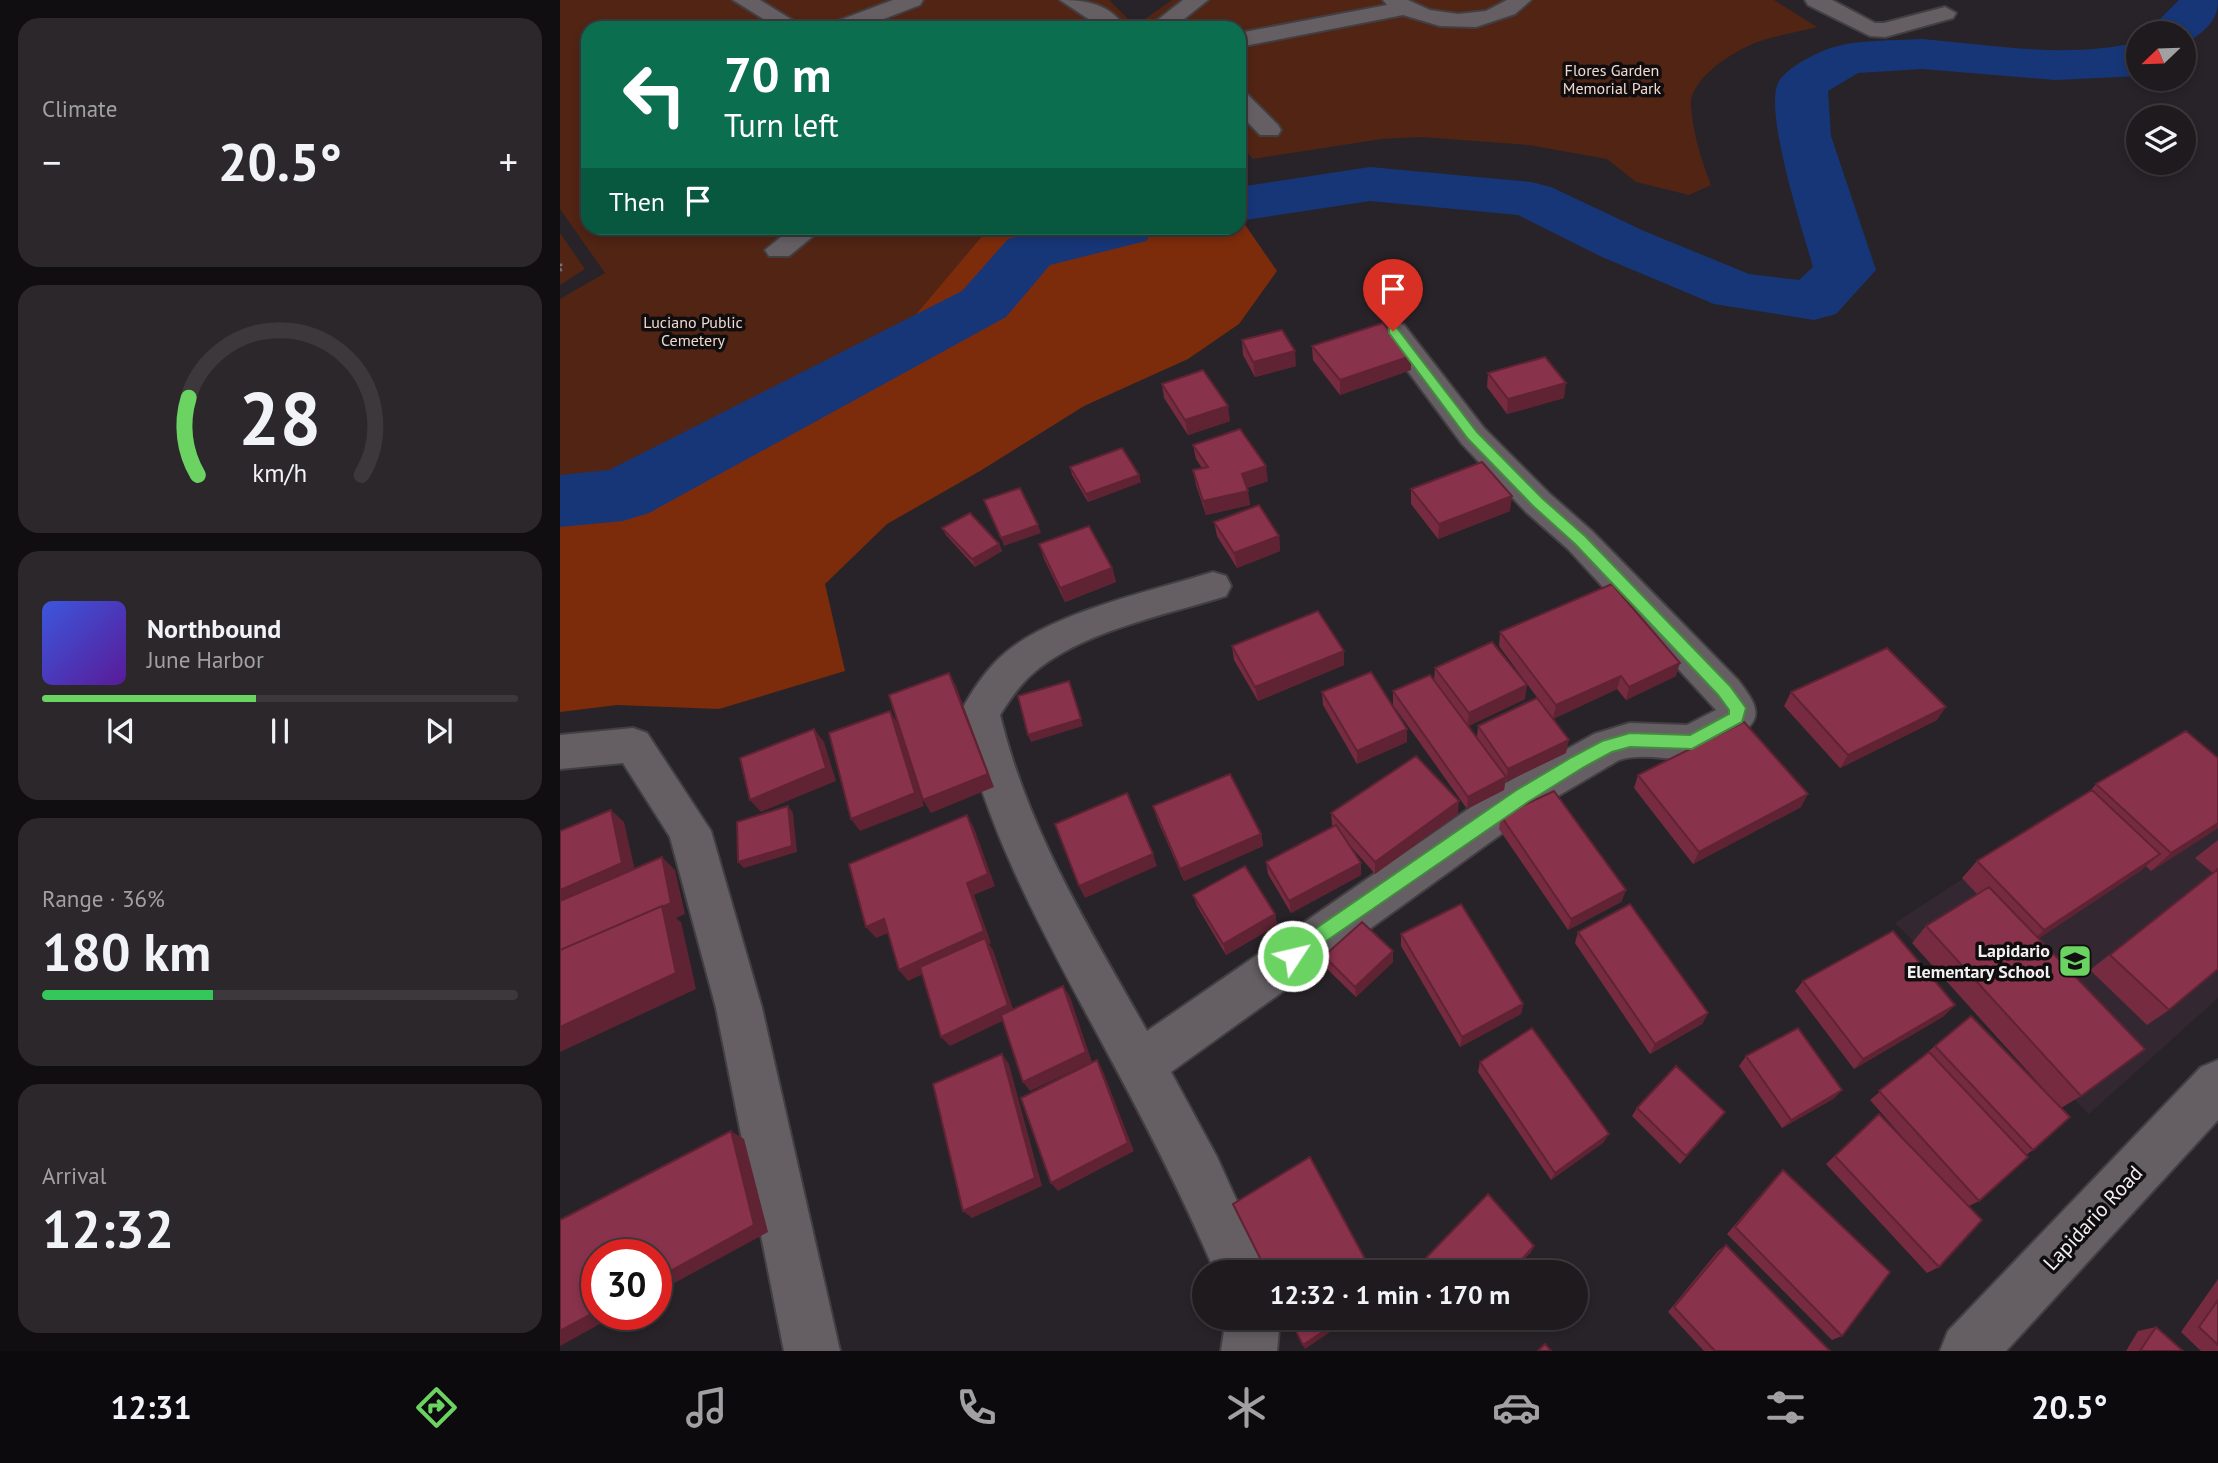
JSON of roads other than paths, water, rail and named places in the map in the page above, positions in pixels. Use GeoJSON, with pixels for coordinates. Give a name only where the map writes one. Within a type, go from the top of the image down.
{"type":"FeatureCollection","features":[{"type":"Feature","properties":{"kind":"street"},"geometry":{"type":"LineString","coordinates":[[744,0],[782,21]]}},
{"type":"Feature","properties":{"kind":"street"},"geometry":{"type":"LineString","coordinates":[[858,21],[912,0]]}},
{"type":"Feature","properties":{"kind":"street"},"geometry":{"type":"LineString","coordinates":[[1071,0],[1097,12],[1107,21]]}},
{"type":"Feature","properties":{"kind":"street"},"geometry":{"type":"LineString","coordinates":[[1167,21],[1197,0]]}},
{"type":"Feature","properties":{"kind":"street"},"geometry":{"type":"LineString","coordinates":[[1246,38],[1400,4],[1439,19],[1479,19],[1504,12],[1520,0]]}},
{"type":"Feature","properties":{"kind":"street"},"geometry":{"type":"LineString","coordinates":[[1816,0],[1870,29],[1885,30],[1945,13]]}},
{"type":"Feature","properties":{"kind":"street"},"geometry":{"type":"LineString","coordinates":[[1246,106],[1269,130]]}},
{"type":"Feature","properties":{"kind":"street"},"geometry":{"type":"LineString","coordinates":[[779,250],[799,235]]}},
{"type":"Feature","properties":{"kind":"street"},"geometry":{"type":"LineString","coordinates":[[1140,1065],[1521,796],[1578,762],[1608,746],[1630,740],[1692,742],[1737,718],[1737,708],[1724,691],[1580,540],[1538,503],[1473,436],[1393,331]]}},
{"type":"Feature","properties":{"kind":"street"},"geometry":{"type":"LineString","coordinates":[[1213,586],[1088,628],[1026,657],[1012,669],[980,713],[985,738],[1023,847],[1199,1175],[1237,1260]]}},
{"type":"Feature","properties":{"kind":"street"},"geometry":{"type":"LineString","coordinates":[[560,752],[633,745],[690,831],[739,1008],[812,1351]]}},
{"type":"Feature","properties":{"kind":"street","name":"Lapidario Road"},"geometry":{"type":"LineString","coordinates":[[1968,1351],[2218,1084]]}},
{"type":"Feature","properties":{"kind":"street"},"geometry":{"type":"LineString","coordinates":[[1249,1351],[1253,1342],[1253,1330]]}},
{"type":"Feature","properties":{"kind":"waterway"},"geometry":{"type":"LineString","coordinates":[[2187,21],[2202,0]]}},
{"type":"Feature","properties":{"kind":"waterway"},"geometry":{"type":"LineString","coordinates":[[1246,203],[1370,184],[1531,199],[1623,244],[1736,291],[1814,301],[1845,270],[1804,136],[1802,85],[1846,59],[1922,54],[2056,65],[2126,63]]}},
{"type":"Feature","properties":{"kind":"waterway"},"geometry":{"type":"LineString","coordinates":[[560,501],[623,495],[984,304],[1029,252],[1097,235]]}},
{"type":"Feature","properties":{"kind":"place","name":"Lapidario Elementary School"},"geometry":{"type":"Point","coordinates":[2075,961]}},
{"type":"Feature","properties":{"kind":"park label","name":"Flores Garden Memorial Park"},"geometry":{"type":"Point","coordinates":[1612,79]}},
{"type":"Feature","properties":{"kind":"park label","name":"Luciano Public Cemetery"},"geometry":{"type":"Point","coordinates":[693,331]}}]}
